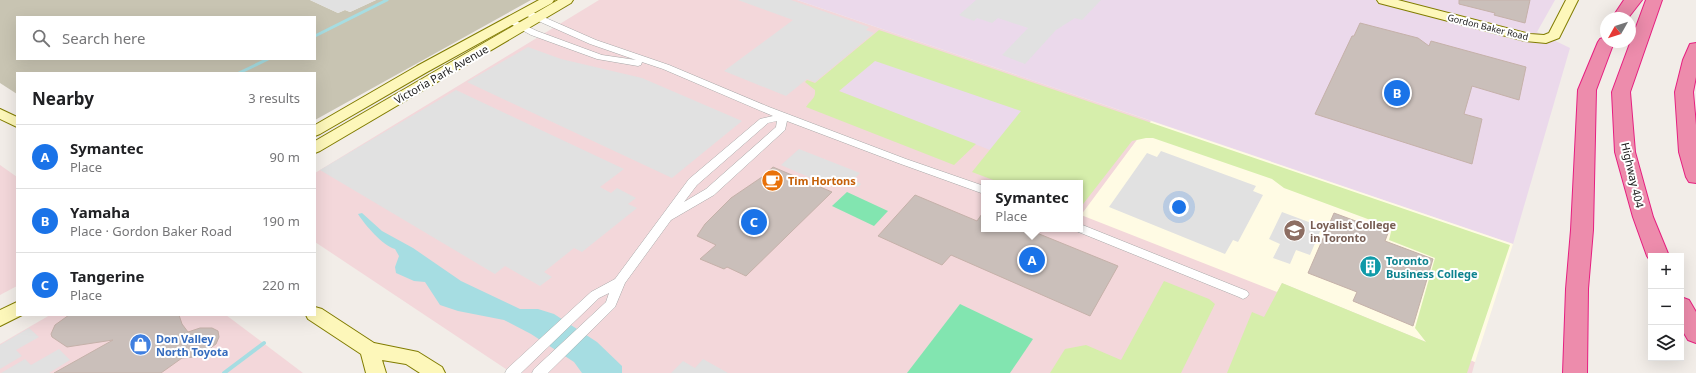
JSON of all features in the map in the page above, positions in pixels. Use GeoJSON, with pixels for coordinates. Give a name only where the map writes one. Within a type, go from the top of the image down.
{"type":"FeatureCollection","features":[{"type":"Feature","properties":{"kind":"highway"},"geometry":{"type":"LineString","coordinates":[[1624,12],[1629,4],[1634,0]]}},
{"type":"Feature","properties":{"kind":"highway","name":"Highway 404"},"geometry":{"type":"LineString","coordinates":[[1654,0],[1621,92],[1625,152],[1643,217],[1657,253]]}},
{"type":"Feature","properties":{"kind":"highway"},"geometry":{"type":"LineString","coordinates":[[1575,373],[1577,289],[1582,230],[1588,90],[1604,48]]}},
{"type":"Feature","properties":{"kind":"highway"},"geometry":{"type":"LineString","coordinates":[[1696,48],[1691,60],[1684,92],[1689,152],[1696,178]]}},
{"type":"Feature","properties":{"kind":"highway"},"geometry":{"type":"LineString","coordinates":[[1684,312],[1696,334]]}},
{"type":"Feature","properties":{"kind":"main road","name":"Victoria Park Avenue"},"geometry":{"type":"LineString","coordinates":[[316,147],[439,74],[516,24],[526,12],[548,0]]}},
{"type":"Feature","properties":{"kind":"main road","name":"Victoria Park Avenue"},"geometry":{"type":"LineString","coordinates":[[316,130],[422,69],[516,24],[539,18],[567,0]]}},
{"type":"Feature","properties":{"kind":"main road","name":"Gordon Baker Road"},"geometry":{"type":"LineString","coordinates":[[1383,0],[1530,38],[1546,39],[1554,35],[1572,0]]}},
{"type":"Feature","properties":{"kind":"main road"},"geometry":{"type":"LineString","coordinates":[[0,113],[16,122]]}},
{"type":"Feature","properties":{"kind":"main road"},"geometry":{"type":"LineString","coordinates":[[0,319],[16,310]]}},
{"type":"Feature","properties":{"kind":"main road"},"geometry":{"type":"LineString","coordinates":[[316,315],[369,350],[411,357],[435,373]]}},
{"type":"Feature","properties":{"kind":"main road"},"geometry":{"type":"LineString","coordinates":[[369,350],[376,373]]}},
{"type":"Feature","properties":{"kind":"street"},"geometry":{"type":"LineString","coordinates":[[526,12],[593,42],[666,67],[782,116],[981,189]]}},
{"type":"Feature","properties":{"kind":"street"},"geometry":{"type":"LineString","coordinates":[[516,24],[600,57],[666,67]]}},
{"type":"Feature","properties":{"kind":"street"},"geometry":{"type":"LineString","coordinates":[[539,373],[611,304],[618,282],[692,182],[764,121],[782,116]]}},
{"type":"Feature","properties":{"kind":"street"},"geometry":{"type":"LineString","coordinates":[[666,218],[710,192],[730,175],[781,128],[782,116]]}},
{"type":"Feature","properties":{"kind":"street"},"geometry":{"type":"LineString","coordinates":[[1083,229],[1243,294]]}},
{"type":"Feature","properties":{"kind":"street"},"geometry":{"type":"LineString","coordinates":[[512,373],[595,296],[618,282]]}},
{"type":"Feature","properties":{"kind":"shaded area"},"geometry":{"type":"Polygon","coordinates":[[[0,0],[310,0],[338,13],[345,10],[350,12],[376,0],[531,0],[316,119],[316,72],[16,72],[16,93],[0,83],[0,0]]]}},
{"type":"Feature","properties":{"kind":"shaded area"},"geometry":{"type":"Polygon","coordinates":[[[310,0],[376,0],[350,12],[345,10],[338,13],[310,0]]]}},
{"type":"Feature","properties":{"kind":"shaded area"},"geometry":{"type":"Polygon","coordinates":[[[599,0],[797,0],[1151,121],[1083,214],[1083,180],[981,180],[981,232],[1083,232],[1083,215],[1282,283],[1475,362],[1472,373],[512,373],[316,243],[316,172],[599,0]]]}},
{"type":"Feature","properties":{"kind":"shaded area"},"geometry":{"type":"Polygon","coordinates":[[[738,0],[791,0],[869,27],[866,30],[874,33],[815,82],[807,79],[786,96],[724,71],[793,20],[738,0]]]}},
{"type":"Feature","properties":{"kind":"shaded area"},"geometry":{"type":"Polygon","coordinates":[[[797,0],[1555,0],[1537,32],[1570,48],[1513,244],[797,0]]]}},
{"type":"Feature","properties":{"kind":"shaded area"},"geometry":{"type":"Polygon","coordinates":[[[976,0],[1101,0],[1082,20],[1075,18],[1056,30],[1025,64],[1002,55],[1028,28],[998,18],[992,23],[977,18],[974,21],[959,15],[976,0]]]}},
{"type":"Feature","properties":{"kind":"shaded area"},"geometry":{"type":"Polygon","coordinates":[[[528,47],[561,59],[642,78],[742,121],[672,178],[467,82],[528,47]]]}},
{"type":"Feature","properties":{"kind":"shaded area"},"geometry":{"type":"Polygon","coordinates":[[[875,60],[1022,111],[990,150],[839,91],[875,60]]]}},
{"type":"Feature","properties":{"kind":"shaded area"},"geometry":{"type":"Polygon","coordinates":[[[456,90],[624,169],[600,187],[611,193],[617,188],[636,198],[628,204],[637,208],[582,252],[574,248],[544,272],[552,277],[540,286],[505,266],[495,274],[320,170],[456,90]]]}},
{"type":"Feature","properties":{"kind":"shaded area","name":"Loyalist College in Toronto"},"geometry":{"type":"Polygon","coordinates":[[[1151,121],[1513,244],[1475,362],[1282,283],[1277,292],[1083,216],[1083,212],[1151,121]]]}},
{"type":"Feature","properties":{"kind":"shaded area"},"geometry":{"type":"Polygon","coordinates":[[[799,149],[860,173],[853,180],[861,184],[858,187],[847,182],[844,184],[834,180],[829,186],[781,165],[799,149]]]}},
{"type":"Feature","properties":{"kind":"shaded area"},"geometry":{"type":"Polygon","coordinates":[[[1161,151],[1256,186],[1253,191],[1263,195],[1238,242],[1233,240],[1225,254],[1109,207],[1147,153],[1157,157],[1161,151]]]}},
{"type":"Feature","properties":{"kind":"shaded area"},"geometry":{"type":"Polygon","coordinates":[[[0,165],[16,176],[16,287],[0,295],[0,165]]]}},
{"type":"Feature","properties":{"kind":"shaded area"},"geometry":{"type":"Polygon","coordinates":[[[1282,212],[1322,227],[1310,255],[1296,250],[1290,264],[1273,258],[1280,244],[1269,239],[1282,212]]]}},
{"type":"Feature","properties":{"kind":"shaded area"},"geometry":{"type":"Polygon","coordinates":[[[48,316],[227,316],[303,373],[0,373],[0,344],[48,316]]]}},
{"type":"Feature","properties":{"kind":"shaded area"},"geometry":{"type":"Polygon","coordinates":[[[29,328],[39,337],[16,350],[22,356],[0,369],[0,345],[29,328]]]}},
{"type":"Feature","properties":{"kind":"shaded area"},"geometry":{"type":"Polygon","coordinates":[[[59,349],[70,360],[49,373],[1,373],[25,359],[31,365],[59,349]]]}},
{"type":"Feature","properties":{"kind":"shaded area"},"geometry":{"type":"Polygon","coordinates":[[[703,359],[728,373],[671,373],[683,361],[695,368],[703,359]]]}},
{"type":"Feature","properties":{"kind":"green space"},"geometry":{"type":"Polygon","coordinates":[[[879,30],[1510,245],[1467,373],[1227,373],[1252,312],[1264,317],[1282,283],[1426,342],[1415,328],[1435,258],[1389,240],[1392,228],[1284,188],[1272,179],[1153,138],[1132,141],[1083,204],[1083,180],[993,180],[972,172],[1021,111],[875,61],[839,91],[976,144],[954,165],[806,107],[814,97],[815,90],[805,82],[807,80],[815,83],[879,30]]]}},
{"type":"Feature","properties":{"kind":"green space"},"geometry":{"type":"Polygon","coordinates":[[[847,192],[888,211],[874,226],[832,206],[847,192]]]}},
{"type":"Feature","properties":{"kind":"green space"},"geometry":{"type":"Polygon","coordinates":[[[1164,281],[1209,299],[1215,304],[1181,373],[1050,373],[1065,349],[1086,345],[1121,360],[1164,281]]]}},
{"type":"Feature","properties":{"kind":"green space"},"geometry":{"type":"Polygon","coordinates":[[[960,304],[1033,339],[1010,373],[907,373],[960,304]]]}},
{"type":"Feature","properties":{"kind":"water"},"geometry":{"type":"Polygon","coordinates":[[[362,213],[382,231],[413,248],[461,281],[520,309],[538,309],[554,314],[597,342],[622,366],[622,373],[582,373],[574,362],[531,334],[504,320],[458,311],[440,305],[425,282],[414,281],[396,273],[395,267],[399,256],[395,249],[380,240],[365,224],[358,214],[362,213]]]}},
{"type":"Feature","properties":{"kind":"building"},"geometry":{"type":"Polygon","coordinates":[[[1459,0],[1530,0],[1525,23],[1494,15],[1495,13],[1459,4],[1459,0]]]}},
{"type":"Feature","properties":{"kind":"building"},"geometry":{"type":"Polygon","coordinates":[[[1360,23],[1418,38],[1429,46],[1431,41],[1526,67],[1519,100],[1472,86],[1464,114],[1482,119],[1472,164],[1315,114],[1352,36],[1354,36],[1360,23]]]}},
{"type":"Feature","properties":{"kind":"building"},"geometry":{"type":"Polygon","coordinates":[[[773,167],[832,192],[746,276],[727,267],[724,269],[700,259],[716,245],[697,236],[705,224],[731,198],[762,177],[773,167]]]}},
{"type":"Feature","properties":{"kind":"building"},"geometry":{"type":"Polygon","coordinates":[[[915,195],[977,221],[981,215],[981,232],[1034,232],[1118,266],[1090,316],[951,255],[942,265],[878,236],[915,195]]]}},
{"type":"Feature","properties":{"kind":"building","name":"Toronto Business College"},"geometry":{"type":"Polygon","coordinates":[[[1334,213],[1388,233],[1385,241],[1433,259],[1413,326],[1353,301],[1357,292],[1308,273],[1334,213]]]}},
{"type":"Feature","properties":{"kind":"building","name":"Don Valley North Toyota"},"geometry":{"type":"Polygon","coordinates":[[[68,316],[179,316],[182,324],[188,332],[200,328],[212,328],[218,331],[219,337],[216,344],[205,352],[195,357],[182,358],[161,373],[54,373],[113,340],[67,347],[52,337],[51,334],[55,325],[68,316]]]}},
{"type":"Feature","properties":{"kind":"waterway"},"geometry":{"type":"LineString","coordinates":[[316,36],[387,0]]}},
{"type":"Feature","properties":{"kind":"waterway"},"geometry":{"type":"LineString","coordinates":[[241,72],[266,60]]}},
{"type":"Feature","properties":{"kind":"waterway"},"geometry":{"type":"LineString","coordinates":[[224,373],[264,343]]}},
{"type":"Feature","properties":{"kind":"place","name":"Yamaha"},"geometry":{"type":"Point","coordinates":[1397,93]}},
{"type":"Feature","properties":{"kind":"place","name":"Tim Hortons"},"geometry":{"type":"Point","coordinates":[773,180]}},
{"type":"Feature","properties":{"kind":"place","name":"Tangerine"},"geometry":{"type":"Point","coordinates":[754,222]}},
{"type":"Feature","properties":{"kind":"place","name":"Loyalist College in Toronto"},"geometry":{"type":"Point","coordinates":[1294,230]}},
{"type":"Feature","properties":{"kind":"place","name":"Symantec"},"geometry":{"type":"Point","coordinates":[1032,260]}},
{"type":"Feature","properties":{"kind":"place","name":"Toronto Business College"},"geometry":{"type":"Point","coordinates":[1371,266]}},
{"type":"Feature","properties":{"kind":"place","name":"Don Valley North Toyota"},"geometry":{"type":"Point","coordinates":[140,344]}}]}
